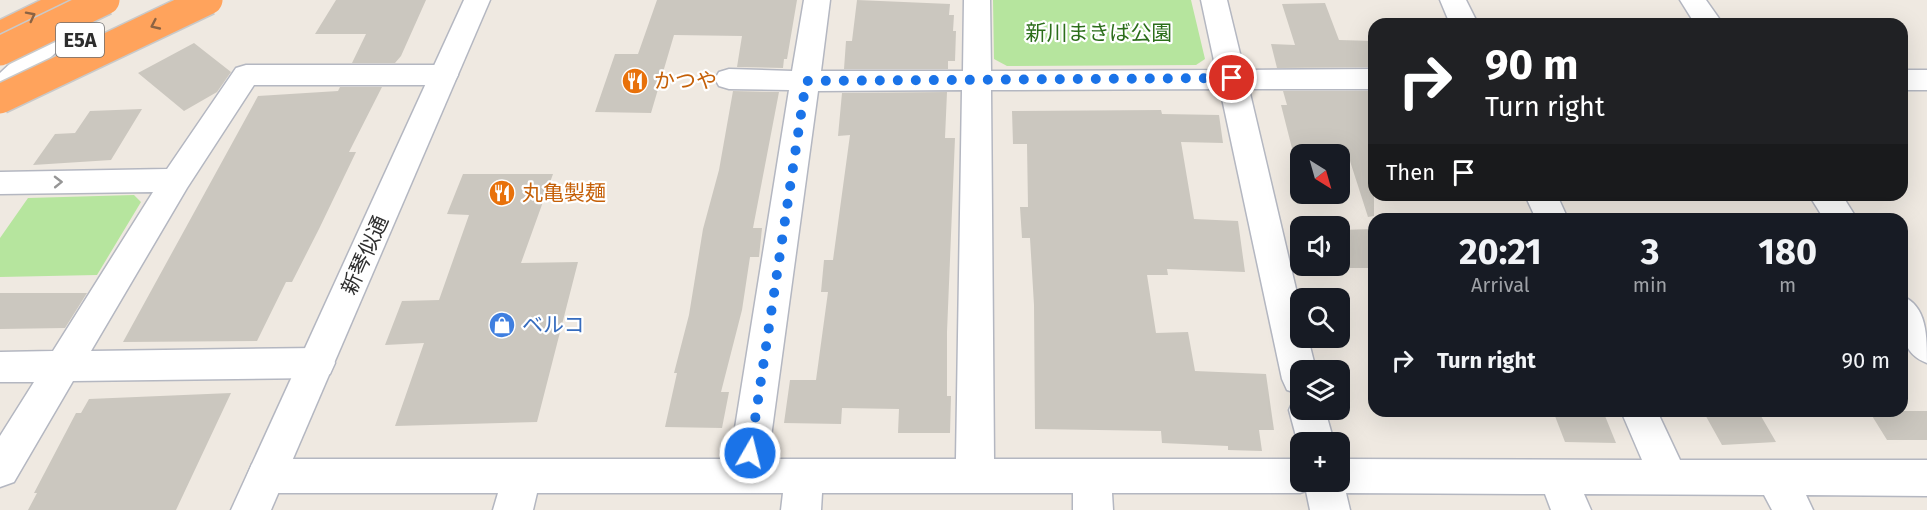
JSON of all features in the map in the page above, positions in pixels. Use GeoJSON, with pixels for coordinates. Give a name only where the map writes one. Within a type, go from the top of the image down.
{"type":"FeatureCollection","features":[{"type":"Feature","properties":{"kind":"highway"},"geometry":{"type":"LineString","coordinates":[[0,31],[63,0]]}},
{"type":"Feature","properties":{"kind":"highway","name":"E5A"},"geometry":{"type":"LineString","coordinates":[[0,51],[105,0]]}},
{"type":"Feature","properties":{"kind":"highway","name":"E5A"},"geometry":{"type":"LineString","coordinates":[[0,80],[159,0]]}},
{"type":"Feature","properties":{"kind":"highway"},"geometry":{"type":"LineString","coordinates":[[0,99],[208,0]]}},
{"type":"Feature","properties":{"kind":"street"},"geometry":{"type":"LineString","coordinates":[[0,89],[95,0]]}},
{"type":"Feature","properties":{"kind":"street","name":"新琴似通"},"geometry":{"type":"LineString","coordinates":[[251,510],[477,0]]}},
{"type":"Feature","properties":{"kind":"street"},"geometry":{"type":"LineString","coordinates":[[746,476],[817,0]]}},
{"type":"Feature","properties":{"kind":"street"},"geometry":{"type":"LineString","coordinates":[[975,476],[977,0]]}},
{"type":"Feature","properties":{"kind":"street"},"geometry":{"type":"LineString","coordinates":[[1214,0],[1296,360]]}},
{"type":"Feature","properties":{"kind":"street"},"geometry":{"type":"LineString","coordinates":[[1453,0],[1461,18]]}},
{"type":"Feature","properties":{"kind":"street"},"geometry":{"type":"LineString","coordinates":[[1693,0],[1705,18]]}},
{"type":"Feature","properties":{"kind":"street"},"geometry":{"type":"LineString","coordinates":[[0,470],[176,180],[246,75],[444,75]]}},
{"type":"Feature","properties":{"kind":"street"},"geometry":{"type":"LineString","coordinates":[[729,79],[806,81],[1368,79]]}},
{"type":"Feature","properties":{"kind":"street"},"geometry":{"type":"LineString","coordinates":[[1908,80],[1927,80]]}},
{"type":"Feature","properties":{"kind":"street"},"geometry":{"type":"LineString","coordinates":[[0,183],[176,180]]}},
{"type":"Feature","properties":{"kind":"street"},"geometry":{"type":"LineString","coordinates":[[1908,319],[1927,348]]}},
{"type":"Feature","properties":{"kind":"street"},"geometry":{"type":"LineString","coordinates":[[0,367],[317,363]]}},
{"type":"Feature","properties":{"kind":"street"},"geometry":{"type":"LineString","coordinates":[[1642,417],[1669,477]]}},
{"type":"Feature","properties":{"kind":"street"},"geometry":{"type":"LineString","coordinates":[[266,476],[518,493],[746,476],[803,493],[975,476],[1092,493],[1290,477]]}},
{"type":"Feature","properties":{"kind":"street"},"geometry":{"type":"LineString","coordinates":[[1350,477],[1564,493],[1669,477],[1784,494],[1927,478]]}},
{"type":"Feature","properties":{"kind":"street"},"geometry":{"type":"LineString","coordinates":[[1326,492],[1330,510]]}},
{"type":"Feature","properties":{"kind":"green space","name":"新川まきば公園"},"geometry":{"type":"Polygon","coordinates":[[[993,0],[1191,0],[1205,59],[1196,65],[1007,66],[994,59],[993,0]]]}},
{"type":"Feature","properties":{"kind":"green space"},"geometry":{"type":"Polygon","coordinates":[[[134,195],[141,202],[97,275],[0,277],[0,238],[28,198],[134,195]]]}},
{"type":"Feature","properties":{"kind":"building"},"geometry":{"type":"Polygon","coordinates":[[[336,0],[426,0],[401,56],[395,63],[352,63],[366,34],[315,34],[336,0]]]}},
{"type":"Feature","properties":{"kind":"building"},"geometry":{"type":"Polygon","coordinates":[[[657,0],[797,0],[787,59],[784,59],[783,68],[737,67],[742,36],[674,35],[651,113],[595,112],[615,54],[638,54],[657,0]]]}},
{"type":"Feature","properties":{"kind":"building"},"geometry":{"type":"Polygon","coordinates":[[[857,0],[950,4],[949,15],[954,15],[953,31],[956,31],[955,61],[948,61],[948,69],[844,69],[846,41],[852,41],[857,0]]]}},
{"type":"Feature","properties":{"kind":"building"},"geometry":{"type":"Polygon","coordinates":[[[1325,3],[1339,40],[1368,41],[1368,67],[1277,68],[1271,44],[1295,45],[1282,4],[1325,3]]]}},
{"type":"Feature","properties":{"kind":"building"},"geometry":{"type":"Polygon","coordinates":[[[194,43],[231,72],[217,92],[184,111],[138,73],[194,43]]]}},
{"type":"Feature","properties":{"kind":"building"},"geometry":{"type":"Polygon","coordinates":[[[340,87],[382,87],[349,152],[356,152],[319,229],[292,282],[286,282],[257,341],[123,342],[258,96],[338,91],[340,87]]]}},
{"type":"Feature","properties":{"kind":"building"},"geometry":{"type":"Polygon","coordinates":[[[733,91],[779,92],[753,228],[762,228],[759,257],[750,257],[742,310],[721,392],[729,392],[722,428],[665,427],[677,373],[674,373],[689,315],[703,229],[719,170],[733,91]]]}},
{"type":"Feature","properties":{"kind":"building"},"geometry":{"type":"Polygon","coordinates":[[[1283,91],[1368,91],[1368,201],[1374,201],[1374,213],[1368,213],[1368,217],[1350,161],[1350,144],[1291,144],[1281,105],[1287,105],[1283,91]]]}},
{"type":"Feature","properties":{"kind":"building"},"geometry":{"type":"Polygon","coordinates":[[[947,92],[945,138],[955,138],[947,332],[947,396],[951,396],[950,433],[898,433],[899,409],[842,408],[841,424],[784,423],[790,380],[816,380],[828,292],[821,292],[824,260],[833,260],[850,135],[838,136],[842,93],[947,92]]]}},
{"type":"Feature","properties":{"kind":"building"},"geometry":{"type":"Polygon","coordinates":[[[142,109],[111,160],[33,165],[55,134],[75,133],[90,111],[142,109]]]}},
{"type":"Feature","properties":{"kind":"building"},"geometry":{"type":"Polygon","coordinates":[[[1161,110],[1162,114],[1219,115],[1223,143],[1181,142],[1194,219],[1238,221],[1245,272],[1167,269],[1168,275],[1147,275],[1156,333],[1188,332],[1195,371],[1266,374],[1274,430],[1259,430],[1262,451],[1228,450],[1228,446],[1162,443],[1161,431],[1035,429],[1034,305],[1030,238],[1022,238],[1020,207],[1028,207],[1027,144],[1013,144],[1012,111],[1161,110]]]}},
{"type":"Feature","properties":{"kind":"building"},"geometry":{"type":"Polygon","coordinates":[[[463,174],[553,174],[521,263],[578,262],[537,422],[395,426],[424,343],[385,345],[402,301],[439,300],[469,215],[447,214],[463,174]]]}},
{"type":"Feature","properties":{"kind":"building"},"geometry":{"type":"Polygon","coordinates":[[[1368,229],[1368,268],[1350,268],[1350,230],[1368,229]]]}},
{"type":"Feature","properties":{"kind":"building"},"geometry":{"type":"Polygon","coordinates":[[[0,293],[87,293],[65,328],[0,329],[0,293]]]}},
{"type":"Feature","properties":{"kind":"building"},"geometry":{"type":"Polygon","coordinates":[[[231,393],[176,510],[28,510],[37,493],[34,493],[76,413],[81,413],[89,399],[231,393]]]}},
{"type":"Feature","properties":{"kind":"building"},"geometry":{"type":"Polygon","coordinates":[[[1908,411],[1927,411],[1927,440],[1887,440],[1873,417],[1908,417],[1908,411]]]}},
{"type":"Feature","properties":{"kind":"building"},"geometry":{"type":"Polygon","coordinates":[[[1555,417],[1605,417],[1616,443],[1565,442],[1555,417]]]}},
{"type":"Feature","properties":{"kind":"building"},"geometry":{"type":"Polygon","coordinates":[[[1706,417],[1761,417],[1776,442],[1722,445],[1706,417]]]}},
{"type":"Feature","properties":{"kind":"place","name":"かつや"},"geometry":{"type":"Point","coordinates":[635,81]}},
{"type":"Feature","properties":{"kind":"place","name":"丸亀製麺"},"geometry":{"type":"Point","coordinates":[502,193]}},
{"type":"Feature","properties":{"kind":"place","name":"ベルコ"},"geometry":{"type":"Point","coordinates":[502,325]}},
{"type":"Feature","properties":{"kind":"route"},"geometry":{"type":"LineString","coordinates":[[750,453],[806,81],[1232,78]]}}]}
